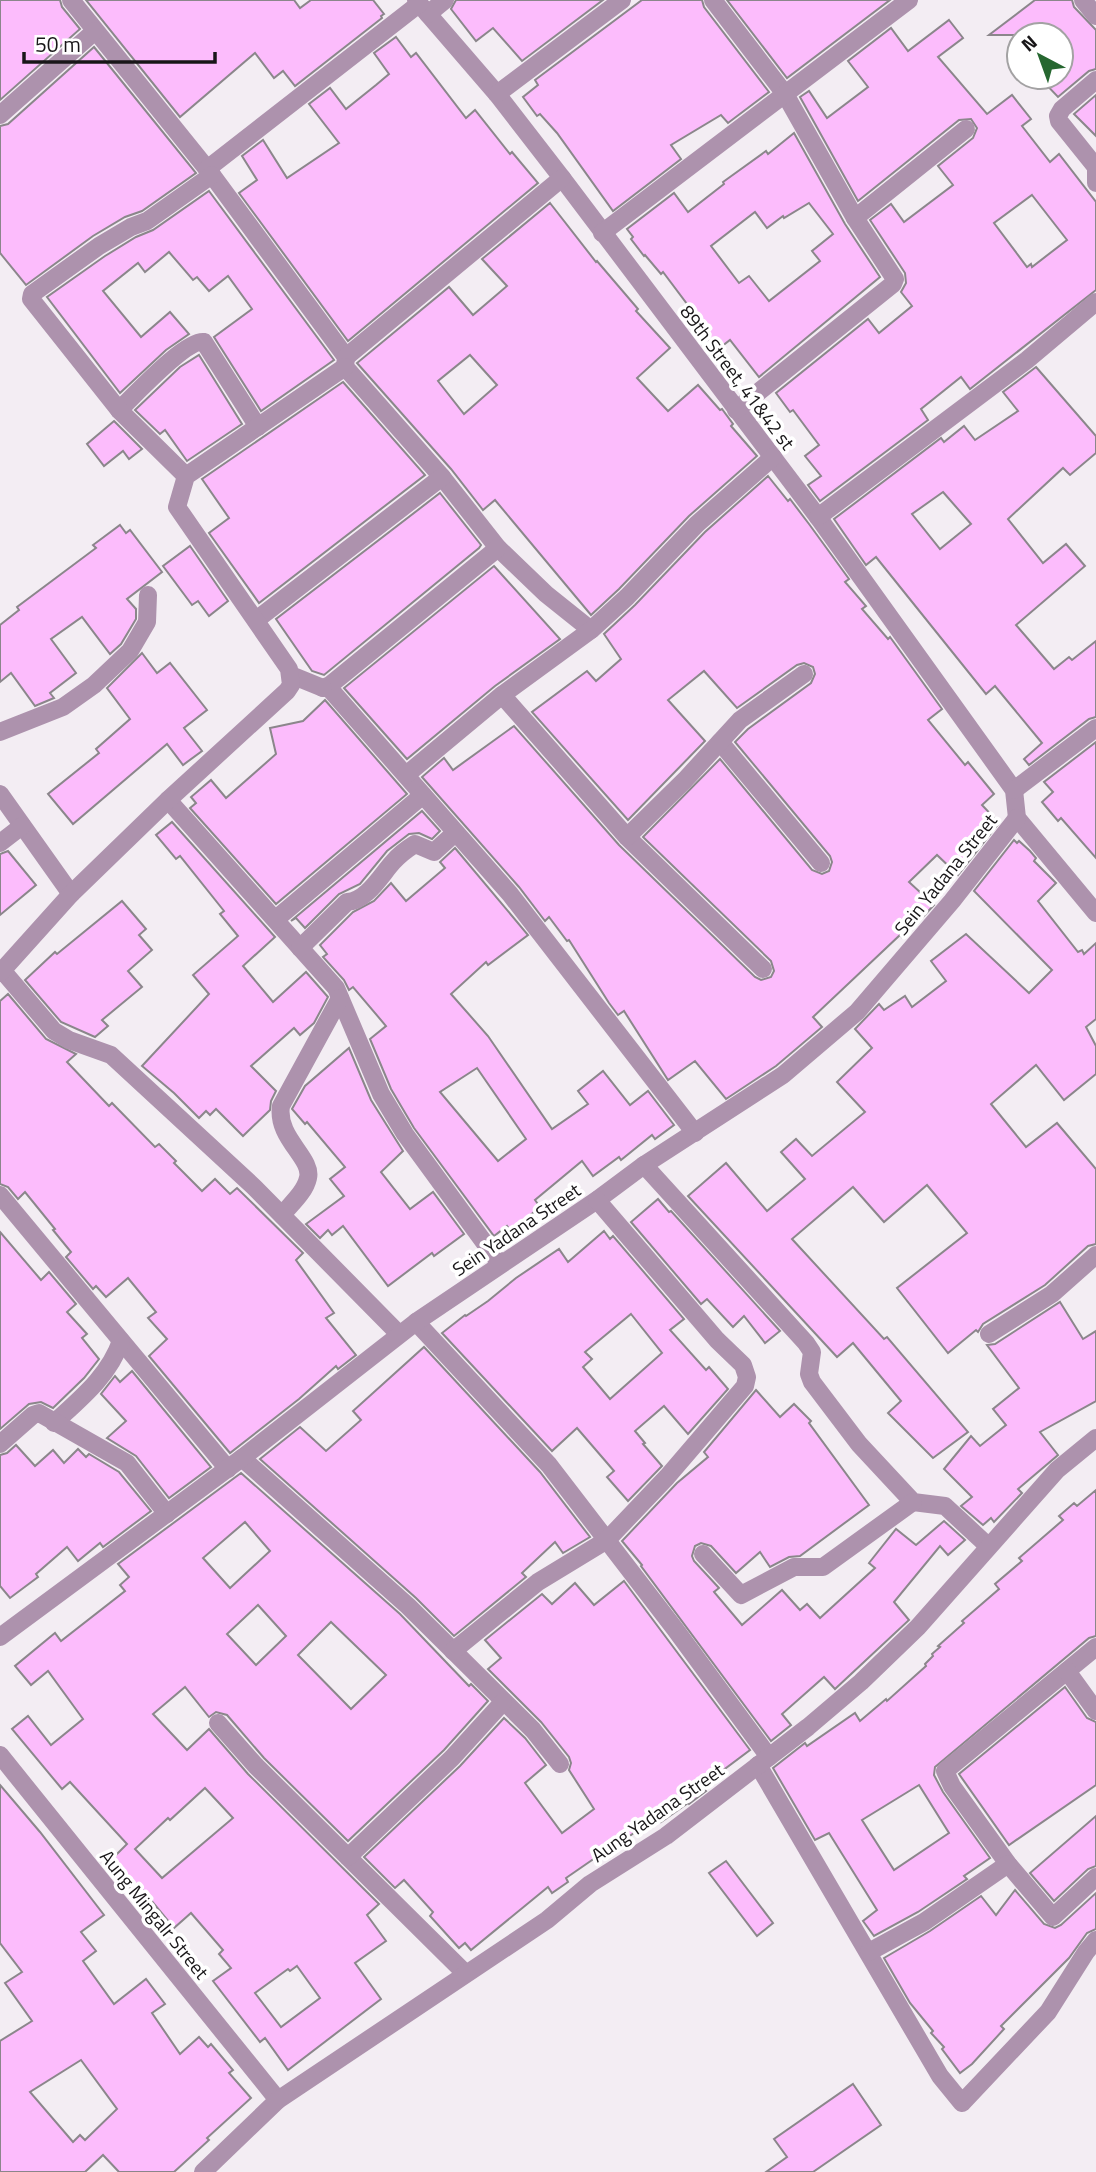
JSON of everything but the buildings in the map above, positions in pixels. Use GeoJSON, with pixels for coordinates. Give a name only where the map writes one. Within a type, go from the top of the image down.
{"type":"FeatureCollection","features":[{"type":"Feature","properties":{"kind":"street"},"geometry":{"type":"LineString","coordinates":[[71,0],[209,172],[345,361],[498,548],[546,594],[591,630]]}},
{"type":"Feature","properties":{"kind":"street"},"geometry":{"type":"LineString","coordinates":[[186,476],[119,410],[32,303],[32,295],[99,246],[147,221],[421,6],[444,0]]}},
{"type":"Feature","properties":{"kind":"street"},"geometry":{"type":"LineString","coordinates":[[497,94],[622,0]]}},
{"type":"Feature","properties":{"kind":"street"},"geometry":{"type":"LineString","coordinates":[[713,0],[785,94],[855,218],[895,282],[736,410]]}},
{"type":"Feature","properties":{"kind":"street"},"geometry":{"type":"LineString","coordinates":[[602,233],[909,0]]}},
{"type":"Feature","properties":{"kind":"street"},"geometry":{"type":"LineString","coordinates":[[1083,0],[1096,16]]}},
{"type":"Feature","properties":{"kind":"street","name":"89th Street, 41&42 st"},"geometry":{"type":"LineString","coordinates":[[421,6],[497,94],[562,178],[818,517],[1014,790]]}},
{"type":"Feature","properties":{"kind":"street"},"geometry":{"type":"LineString","coordinates":[[0,114],[95,32]]}},
{"type":"Feature","properties":{"kind":"street"},"geometry":{"type":"LineString","coordinates":[[1096,80],[1062,109],[1058,116],[1059,121],[1096,167],[1096,183]]}},
{"type":"Feature","properties":{"kind":"street"},"geometry":{"type":"LineString","coordinates":[[855,218],[966,129]]}},
{"type":"Feature","properties":{"kind":"street"},"geometry":{"type":"LineString","coordinates":[[399,1334],[282,1215],[111,1055],[69,1040],[54,1031],[1,972],[71,894],[291,685],[289,669],[177,507],[186,476],[258,427],[345,361],[562,178]]}},
{"type":"Feature","properties":{"kind":"street"},"geometry":{"type":"LineString","coordinates":[[818,517],[1027,360],[1096,302]]}},
{"type":"Feature","properties":{"kind":"street"},"geometry":{"type":"LineString","coordinates":[[119,410],[175,358],[201,340],[258,427]]}},
{"type":"Feature","properties":{"kind":"street"},"geometry":{"type":"LineString","coordinates":[[406,775],[502,695],[591,630],[627,597],[696,524],[773,457]]}},
{"type":"Feature","properties":{"kind":"street"},"geometry":{"type":"LineString","coordinates":[[256,620],[442,477]]}},
{"type":"Feature","properties":{"kind":"street"},"geometry":{"type":"LineString","coordinates":[[323,688],[498,548]]}},
{"type":"Feature","properties":{"kind":"street"},"geometry":{"type":"LineString","coordinates":[[0,732],[63,707],[94,685],[130,651],[148,622],[148,595]]}},
{"type":"Feature","properties":{"kind":"street"},"geometry":{"type":"LineString","coordinates":[[627,837],[740,720],[804,674]]}},
{"type":"Feature","properties":{"kind":"street"},"geometry":{"type":"LineString","coordinates":[[291,675],[329,688],[406,775],[510,894],[695,1133]]}},
{"type":"Feature","properties":{"kind":"street"},"geometry":{"type":"LineString","coordinates":[[502,695],[627,837],[764,969]]}},
{"type":"Feature","properties":{"kind":"street"},"geometry":{"type":"LineString","coordinates":[[1096,728],[1014,790],[1017,818],[1096,912]]}},
{"type":"Feature","properties":{"kind":"street"},"geometry":{"type":"LineString","coordinates":[[720,743],[821,863]]}},
{"type":"Feature","properties":{"kind":"street"},"geometry":{"type":"LineString","coordinates":[[0,794],[71,894]]}},
{"type":"Feature","properties":{"kind":"street"},"geometry":{"type":"LineString","coordinates":[[276,919],[423,795]]}},
{"type":"Feature","properties":{"kind":"street"},"geometry":{"type":"LineString","coordinates":[[168,800],[336,988],[381,1094],[399,1124],[500,1264]]}},
{"type":"Feature","properties":{"kind":"street","name":"Sein Yadana Street"},"geometry":{"type":"LineString","coordinates":[[0,1637],[235,1464],[399,1334],[645,1165],[783,1075],[857,1013],[952,901],[1017,818]]}},
{"type":"Feature","properties":{"kind":"street"},"geometry":{"type":"LineString","coordinates":[[0,843],[22,825]]}},
{"type":"Feature","properties":{"kind":"street"},"geometry":{"type":"LineString","coordinates":[[300,948],[347,902],[354,902],[368,891],[395,859],[415,844],[434,852],[455,832]]}},
{"type":"Feature","properties":{"kind":"street"},"geometry":{"type":"LineString","coordinates":[[282,1215],[303,1189],[309,1176],[307,1167],[281,1125],[281,1106],[340,998]]}},
{"type":"Feature","properties":{"kind":"street"},"geometry":{"type":"LineString","coordinates":[[645,1165],[806,1343],[812,1352],[809,1374],[813,1382],[859,1444],[913,1502],[945,1506],[988,1546]]}},
{"type":"Feature","properties":{"kind":"street"},"geometry":{"type":"LineString","coordinates":[[0,1195],[121,1342],[235,1464],[408,1606],[533,1730],[560,1765]]}},
{"type":"Feature","properties":{"kind":"street"},"geometry":{"type":"LineString","coordinates":[[453,1651],[538,1582],[607,1539],[667,1477],[745,1386],[747,1377],[743,1365],[717,1340],[597,1200]]}},
{"type":"Feature","properties":{"kind":"street"},"geometry":{"type":"LineString","coordinates":[[989,1334],[1052,1294],[1096,1255]]}},
{"type":"Feature","properties":{"kind":"street"},"geometry":{"type":"LineString","coordinates":[[416,1322],[549,1465],[607,1539],[763,1761],[940,2076],[962,2103],[1048,2012],[1096,1940]]}},
{"type":"Feature","properties":{"kind":"street"},"geometry":{"type":"LineString","coordinates":[[54,1423],[101,1377],[116,1358],[121,1342]]}},
{"type":"Feature","properties":{"kind":"street"},"geometry":{"type":"LineString","coordinates":[[0,1444],[33,1415],[39,1413],[127,1463],[167,1514]]}},
{"type":"Feature","properties":{"kind":"street","name":"Aung Yadana Street"},"geometry":{"type":"LineString","coordinates":[[203,2172],[278,2100],[547,1920],[590,1884],[666,1836],[861,1682],[918,1627],[1057,1470],[1096,1438]]}},
{"type":"Feature","properties":{"kind":"street"},"geometry":{"type":"LineString","coordinates":[[703,1554],[741,1595],[794,1567],[823,1567],[913,1502]]}},
{"type":"Feature","properties":{"kind":"street"},"geometry":{"type":"LineString","coordinates":[[1096,1647],[946,1771],[952,1786],[1008,1864],[1053,1917],[1096,1877]]}},
{"type":"Feature","properties":{"kind":"street"},"geometry":{"type":"LineString","coordinates":[[1067,1671],[1096,1711]]}},
{"type":"Feature","properties":{"kind":"street"},"geometry":{"type":"LineString","coordinates":[[348,1857],[452,1758],[503,1702]]}},
{"type":"Feature","properties":{"kind":"street"},"geometry":{"type":"LineString","coordinates":[[218,1723],[256,1766],[465,1973]]}},
{"type":"Feature","properties":{"kind":"street","name":"Aung Mingalr Street"},"geometry":{"type":"LineString","coordinates":[[0,1755],[278,2100]]}},
{"type":"Feature","properties":{"kind":"street"},"geometry":{"type":"LineString","coordinates":[[869,1952],[924,1922],[1008,1864]]}}]}
